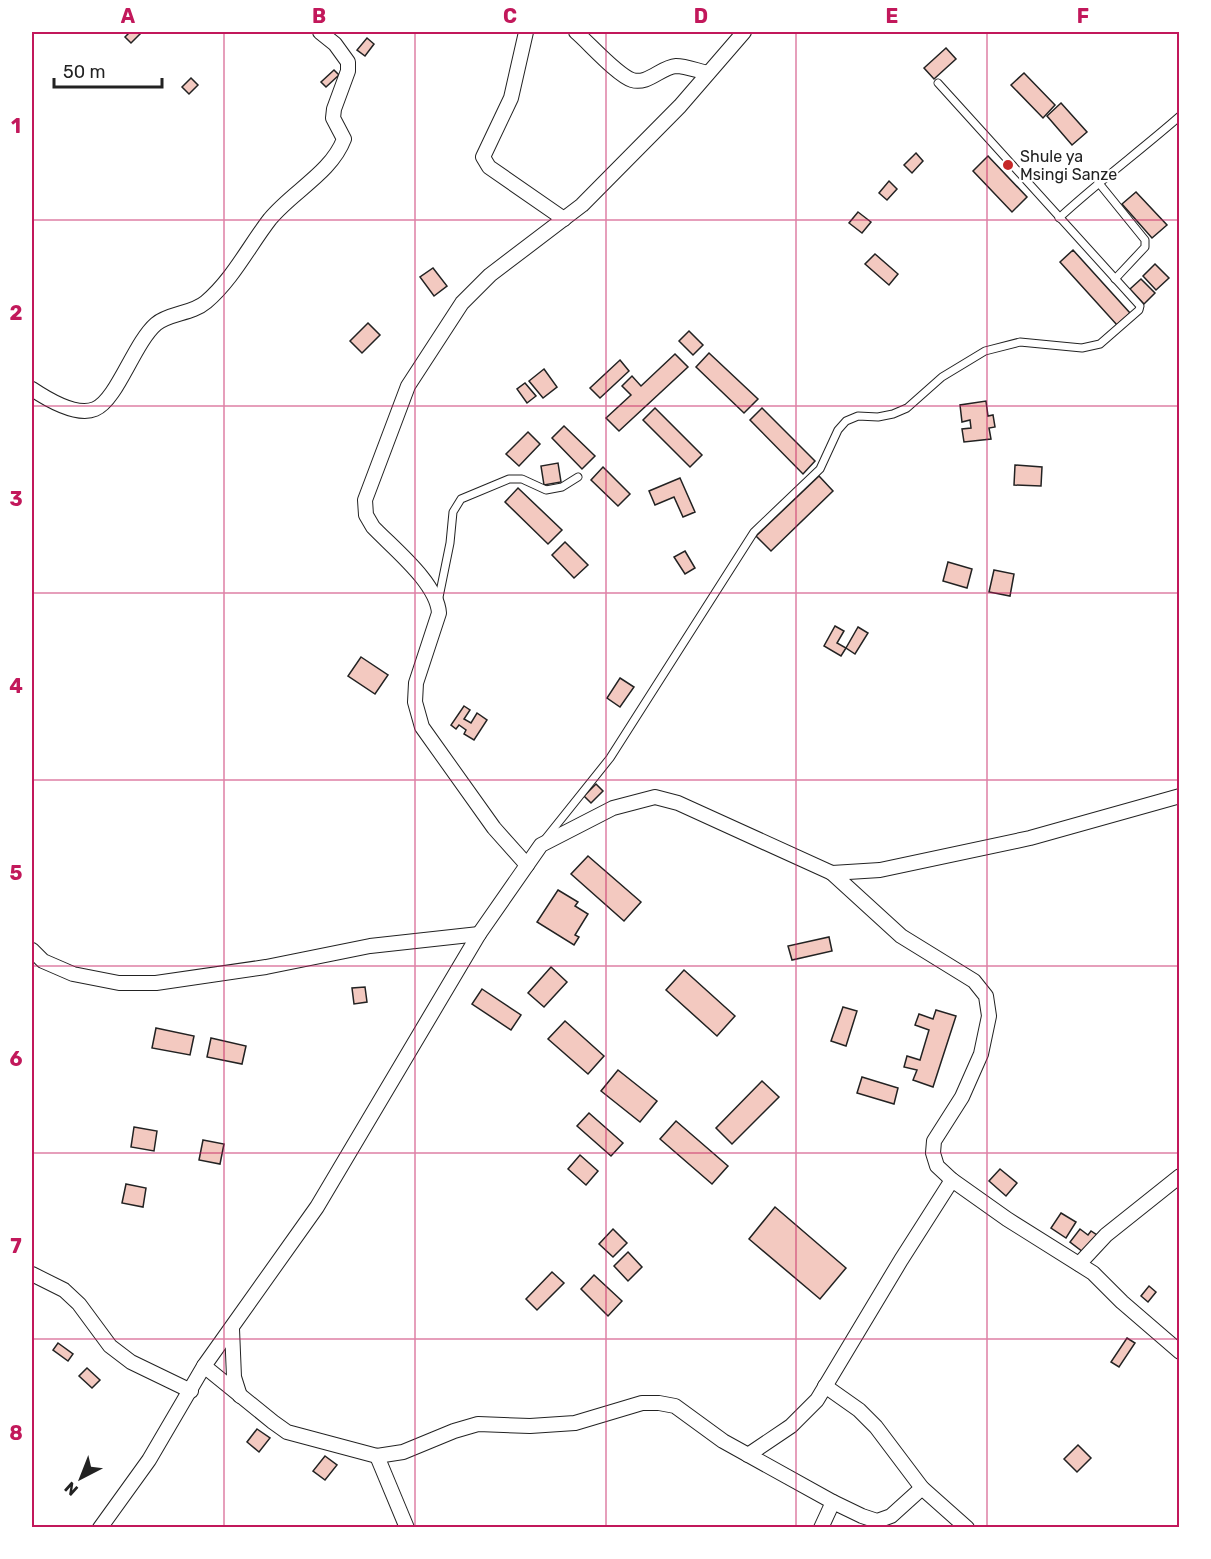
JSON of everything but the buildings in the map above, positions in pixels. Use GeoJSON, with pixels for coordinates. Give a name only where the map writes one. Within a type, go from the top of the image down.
{"type":"FeatureCollection","features":[{"type":"Feature","properties":{"kind":"street"},"geometry":{"type":"LineString","coordinates":[[32,389],[56,404],[86,412],[96,409],[107,400],[133,354],[156,324],[205,303],[241,263],[271,218],[338,154],[344,139],[333,118],[348,71],[348,63],[335,44],[320,32]]}},
{"type":"Feature","properties":{"kind":"street"},"geometry":{"type":"LineString","coordinates":[[526,32],[511,98],[483,157],[489,167],[564,219]]}},
{"type":"Feature","properties":{"kind":"street"},"geometry":{"type":"LineString","coordinates":[[576,32],[621,74],[632,80],[639,81],[677,66],[708,73]]}},
{"type":"Feature","properties":{"kind":"street"},"geometry":{"type":"LineString","coordinates":[[527,865],[494,828],[422,727],[415,702],[416,683],[439,613],[438,602],[431,588],[373,527],[366,515],[365,500],[408,386],[462,303],[489,275],[582,205],[680,106],[744,32]]}},
{"type":"Feature","properties":{"kind":"street"},"geometry":{"type":"LineString","coordinates":[[100,1527],[149,1460],[204,1366],[317,1207],[479,934],[541,845],[613,808],[655,796],[678,803],[832,873],[901,936],[974,981],[986,996],[989,1016],[981,1054],[962,1097],[934,1141],[933,1153],[938,1166],[952,1180],[1007,1219],[1094,1273],[1122,1302],[1176,1343]]}},
{"type":"Feature","properties":{"kind":"street"},"geometry":{"type":"LineString","coordinates":[[832,873],[880,870],[1030,838],[1179,796]]}},
{"type":"Feature","properties":{"kind":"street"},"geometry":{"type":"LineString","coordinates":[[32,950],[43,961],[74,974],[118,983],[156,983],[266,967],[370,946],[479,934]]}},
{"type":"Feature","properties":{"kind":"street"},"geometry":{"type":"LineString","coordinates":[[1079,1264],[1106,1235],[1179,1176]]}},
{"type":"Feature","properties":{"kind":"street"},"geometry":{"type":"LineString","coordinates":[[748,1455],[791,1426],[817,1400],[952,1180]]}},
{"type":"Feature","properties":{"kind":"street"},"geometry":{"type":"LineString","coordinates":[[32,1274],[64,1290],[79,1305],[110,1346],[131,1362],[190,1390]]}},
{"type":"Feature","properties":{"kind":"street"},"geometry":{"type":"LineString","coordinates":[[232,1329],[234,1377],[240,1396]]}},
{"type":"Feature","properties":{"kind":"street"},"geometry":{"type":"LineString","coordinates":[[204,1366],[287,1431],[377,1456],[403,1452],[454,1431],[478,1424],[530,1426],[575,1423],[642,1403],[658,1403],[675,1406],[723,1441],[833,1502],[877,1521],[891,1516],[922,1488]]}},
{"type":"Feature","properties":{"kind":"street"},"geometry":{"type":"LineString","coordinates":[[825,1386],[859,1410],[876,1427],[922,1488],[967,1527]]}},
{"type":"Feature","properties":{"kind":"street"},"geometry":{"type":"LineString","coordinates":[[377,1456],[407,1527]]}},
{"type":"Feature","properties":{"kind":"street"},"geometry":{"type":"LineString","coordinates":[[821,1527],[833,1502]]}},
{"type":"Feature","properties":{"kind":"lane"},"geometry":{"type":"LineString","coordinates":[[541,845],[610,758],[754,532],[820,469],[838,430],[846,421],[858,416],[878,417],[907,408],[942,377],[985,351],[1020,342],[1082,348],[1100,344],[1139,310],[1140,306],[938,83]]}},
{"type":"Feature","properties":{"kind":"lane"},"geometry":{"type":"LineString","coordinates":[[1059,218],[1098,182],[1144,148],[1179,116]]}},
{"type":"Feature","properties":{"kind":"lane"},"geometry":{"type":"LineString","coordinates":[[1098,182],[1145,240],[1145,247],[1115,279]]}},
{"type":"Feature","properties":{"kind":"lane"},"geometry":{"type":"LineString","coordinates":[[438,602],[450,543],[453,512],[461,499],[509,479],[522,479],[546,490],[562,487],[578,477]]}},
{"type":"Feature","properties":{"kind":"place","name":"Shule ya Msingi Sanze"},"geometry":{"type":"Point","coordinates":[1008,165]}}]}
